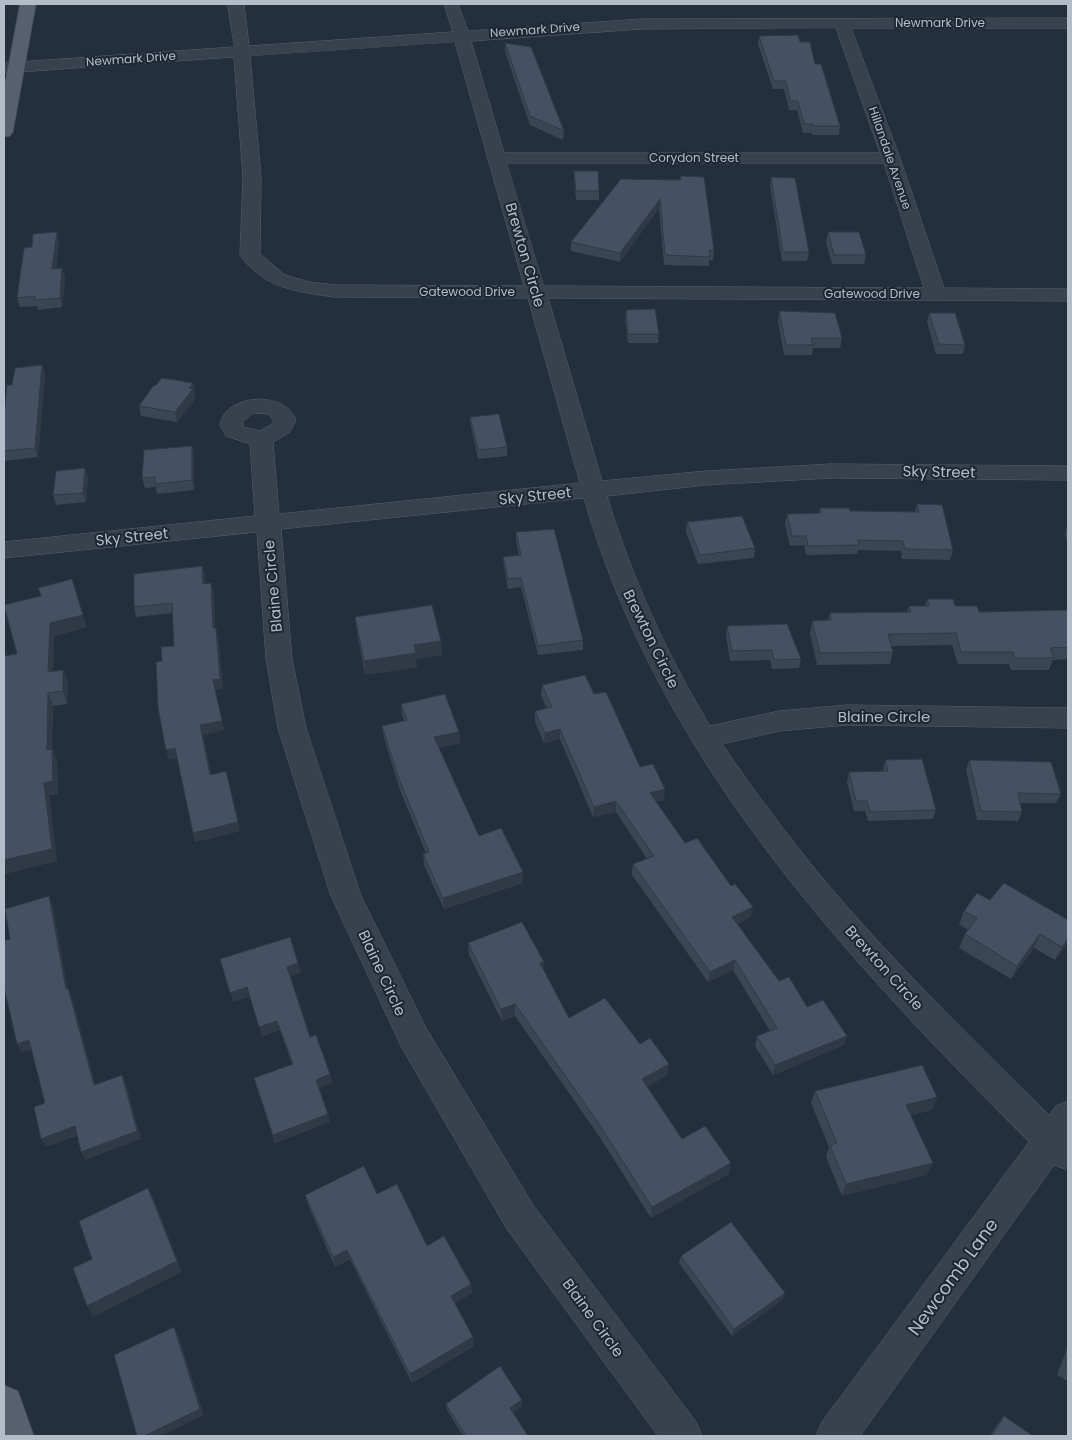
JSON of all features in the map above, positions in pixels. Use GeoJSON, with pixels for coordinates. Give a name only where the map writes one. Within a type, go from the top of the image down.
{"type":"FeatureCollection","features":[{"type":"Feature","properties":{"kind":"main road"},"geometry":{"type":"LineString","coordinates":[[4,132],[10,67],[28,4]]}},
{"type":"Feature","properties":{"kind":"main road"},"geometry":{"type":"LineString","coordinates":[[4,1405],[14,1436]]}},
{"type":"Feature","properties":{"kind":"street","name":"Gatewood Drive"},"geometry":{"type":"LineString","coordinates":[[236,4],[242,51],[252,178],[250,255],[263,272],[289,285],[335,291],[1068,294]]}},
{"type":"Feature","properties":{"kind":"street","name":"Brewton Circle"},"geometry":{"type":"LineString","coordinates":[[451,4],[462,36],[594,490],[630,598],[668,676],[702,738],[750,810],[839,918],[943,1034],[1063,1137]]}},
{"type":"Feature","properties":{"kind":"street","name":"Newmark Drive"},"geometry":{"type":"LineString","coordinates":[[10,67],[642,24],[842,22],[1064,27]]}},
{"type":"Feature","properties":{"kind":"street","name":"Hillandale Avenue"},"geometry":{"type":"LineString","coordinates":[[842,22],[891,158],[936,294]]}},
{"type":"Feature","properties":{"kind":"street","name":"Corydon Street"},"geometry":{"type":"LineString","coordinates":[[497,158],[891,158]]}},
{"type":"Feature","properties":{"kind":"street","name":"Blaine Circle"},"geometry":{"type":"LineString","coordinates":[[261,438],[279,659],[292,728],[346,896],[414,1038],[520,1217],[682,1436]]}},
{"type":"Feature","properties":{"kind":"street","name":"Sky Street"},"geometry":{"type":"LineString","coordinates":[[4,550],[706,478],[831,471],[1068,473]]}},
{"type":"Feature","properties":{"kind":"street","name":"Blaine Circle"},"geometry":{"type":"LineString","coordinates":[[702,738],[779,721],[847,716],[1068,718]]}},
{"type":"Feature","properties":{"kind":"street","name":"Newcomb Lane"},"geometry":{"type":"LineString","coordinates":[[836,1436],[1063,1137]]}},
{"type":"Feature","properties":{"kind":"building"},"geometry":{"type":"Polygon","coordinates":[[[798,35],[800,42],[810,42],[815,64],[821,64],[840,126],[804,124],[798,101],[790,101],[786,81],[774,81],[759,36],[798,35]]]}},
{"type":"Feature","properties":{"kind":"building"},"geometry":{"type":"Polygon","coordinates":[[[505,43],[531,47],[564,131],[530,116],[505,43]]]}},
{"type":"Feature","properties":{"kind":"building"},"geometry":{"type":"Polygon","coordinates":[[[574,171],[598,171],[599,191],[576,191],[574,171]]]}},
{"type":"Feature","properties":{"kind":"building"},"geometry":{"type":"Polygon","coordinates":[[[680,176],[704,177],[714,250],[709,250],[710,257],[665,255],[660,199],[620,253],[571,242],[621,179],[681,180],[680,176]]]}},
{"type":"Feature","properties":{"kind":"building"},"geometry":{"type":"Polygon","coordinates":[[[771,177],[795,178],[809,252],[783,252],[771,177]]]}},
{"type":"Feature","properties":{"kind":"building"},"geometry":{"type":"Polygon","coordinates":[[[57,232],[52,269],[62,268],[60,298],[35,300],[35,296],[17,298],[24,248],[32,247],[33,234],[57,232]]]}},
{"type":"Feature","properties":{"kind":"building"},"geometry":{"type":"Polygon","coordinates":[[[828,232],[859,232],[866,255],[834,255],[828,232]]]}},
{"type":"Feature","properties":{"kind":"building"},"geometry":{"type":"Polygon","coordinates":[[[655,309],[659,334],[628,334],[626,310],[655,309]]]}},
{"type":"Feature","properties":{"kind":"building"},"geometry":{"type":"Polygon","coordinates":[[[779,311],[835,313],[842,338],[811,338],[813,345],[786,345],[779,311]]]}},
{"type":"Feature","properties":{"kind":"building"},"geometry":{"type":"Polygon","coordinates":[[[929,313],[955,313],[965,345],[939,344],[929,313]]]}},
{"type":"Feature","properties":{"kind":"building"},"geometry":{"type":"Polygon","coordinates":[[[42,365],[35,448],[4,451],[4,415],[7,385],[12,385],[15,368],[42,365]]]}},
{"type":"Feature","properties":{"kind":"building"},"geometry":{"type":"Polygon","coordinates":[[[162,378],[193,383],[189,388],[193,389],[175,412],[139,406],[153,386],[162,378]]]}},
{"type":"Feature","properties":{"kind":"building"},"geometry":{"type":"Polygon","coordinates":[[[499,414],[507,447],[478,450],[470,417],[499,414]]]}},
{"type":"Feature","properties":{"kind":"building"},"geometry":{"type":"Polygon","coordinates":[[[192,446],[192,480],[155,484],[155,477],[142,478],[144,450],[192,446]]]}},
{"type":"Feature","properties":{"kind":"building"},"geometry":{"type":"Polygon","coordinates":[[[85,468],[83,493],[53,495],[56,471],[85,468]]]}},
{"type":"Feature","properties":{"kind":"building"},"geometry":{"type":"Polygon","coordinates":[[[917,504],[942,505],[953,550],[905,549],[903,541],[858,540],[859,545],[808,546],[806,536],[792,536],[787,514],[821,513],[820,508],[849,508],[850,511],[919,512],[917,504]]]}},
{"type":"Feature","properties":{"kind":"building"},"geometry":{"type":"Polygon","coordinates":[[[742,516],[755,548],[700,555],[687,522],[742,516]]]}},
{"type":"Feature","properties":{"kind":"building"},"geometry":{"type":"Polygon","coordinates":[[[554,529],[583,640],[538,646],[521,578],[508,579],[503,557],[521,555],[516,532],[554,529]]]}},
{"type":"Feature","properties":{"kind":"building"},"geometry":{"type":"Polygon","coordinates":[[[202,566],[203,584],[211,583],[213,628],[216,628],[220,679],[213,680],[222,721],[200,725],[210,775],[226,771],[238,822],[193,833],[175,748],[166,750],[158,708],[156,662],[162,661],[161,647],[174,646],[172,603],[134,607],[134,574],[202,566]]]}},
{"type":"Feature","properties":{"kind":"building"},"geometry":{"type":"Polygon","coordinates":[[[72,579],[83,615],[50,623],[48,672],[63,670],[63,691],[48,693],[47,750],[52,749],[53,781],[44,783],[52,849],[4,860],[4,656],[17,654],[4,605],[41,596],[38,588],[72,579]]]}},
{"type":"Feature","properties":{"kind":"building"},"geometry":{"type":"Polygon","coordinates":[[[927,599],[953,599],[955,606],[977,606],[979,612],[1068,610],[1068,647],[1050,648],[1054,658],[1015,658],[1013,652],[961,652],[956,633],[888,634],[893,652],[820,653],[812,621],[831,620],[830,613],[911,612],[909,606],[929,606],[927,599]]]}},
{"type":"Feature","properties":{"kind":"building"},"geometry":{"type":"Polygon","coordinates":[[[432,605],[441,641],[414,645],[416,653],[364,661],[355,617],[432,605]]]}},
{"type":"Feature","properties":{"kind":"building"},"geometry":{"type":"Polygon","coordinates":[[[787,624],[801,659],[774,660],[772,650],[732,651],[727,626],[787,624]]]}},
{"type":"Feature","properties":{"kind":"building"},"geometry":{"type":"Polygon","coordinates":[[[585,675],[594,694],[606,692],[640,767],[653,764],[665,789],[650,793],[685,843],[697,838],[731,886],[735,884],[753,907],[732,917],[779,981],[789,977],[807,1007],[823,1000],[847,1036],[775,1065],[757,1036],[777,1028],[735,960],[710,972],[633,864],[654,856],[616,801],[594,807],[560,729],[545,733],[535,711],[552,707],[542,685],[585,675]]]}},
{"type":"Feature","properties":{"kind":"building"},"geometry":{"type":"Polygon","coordinates":[[[445,694],[459,732],[434,737],[479,836],[501,828],[523,872],[443,898],[423,854],[429,852],[399,779],[382,726],[407,720],[401,704],[445,694]]]}},
{"type":"Feature","properties":{"kind":"building"},"geometry":{"type":"Polygon","coordinates":[[[922,759],[936,810],[870,812],[867,801],[856,801],[849,772],[888,771],[885,760],[922,759]]]}},
{"type":"Feature","properties":{"kind":"building"},"geometry":{"type":"Polygon","coordinates":[[[969,760],[1051,762],[1061,794],[1018,793],[1022,812],[981,811],[969,760]]]}},
{"type":"Feature","properties":{"kind":"building"},"geometry":{"type":"Polygon","coordinates":[[[1004,883],[1068,920],[1068,938],[1062,947],[1040,934],[1017,966],[965,934],[977,918],[964,911],[977,893],[990,900],[1004,883]]]}},
{"type":"Feature","properties":{"kind":"building"},"geometry":{"type":"Polygon","coordinates":[[[49,896],[66,989],[68,988],[94,1085],[122,1075],[137,1131],[81,1152],[75,1126],[41,1139],[34,1107],[45,1103],[29,1040],[17,1044],[4,987],[4,941],[10,939],[5,909],[49,896]]]}},
{"type":"Feature","properties":{"kind":"building"},"geometry":{"type":"Polygon","coordinates":[[[522,922],[544,962],[540,963],[569,1018],[605,998],[640,1044],[650,1038],[669,1064],[642,1079],[682,1139],[705,1126],[731,1163],[652,1207],[599,1124],[515,1004],[501,1009],[468,943],[522,922]]]}},
{"type":"Feature","properties":{"kind":"building"},"geometry":{"type":"Polygon","coordinates":[[[290,937],[298,963],[287,967],[310,1037],[316,1035],[330,1074],[316,1080],[328,1114],[273,1135],[254,1078],[293,1064],[277,1021],[259,1027],[247,987],[230,993],[220,959],[290,937]]]}},
{"type":"Feature","properties":{"kind":"building"},"geometry":{"type":"Polygon","coordinates":[[[922,1065],[937,1097],[906,1105],[933,1163],[846,1184],[830,1145],[837,1143],[815,1091],[922,1065]]]}},
{"type":"Feature","properties":{"kind":"building"},"geometry":{"type":"Polygon","coordinates":[[[364,1166],[377,1194],[397,1184],[427,1246],[444,1236],[471,1284],[451,1296],[473,1337],[410,1374],[347,1250],[333,1257],[305,1195],[364,1166]]]}},
{"type":"Feature","properties":{"kind":"building"},"geometry":{"type":"Polygon","coordinates":[[[148,1188],[177,1261],[87,1306],[73,1268],[92,1259],[79,1221],[148,1188]]]}},
{"type":"Feature","properties":{"kind":"building"},"geometry":{"type":"Polygon","coordinates":[[[731,1222],[785,1293],[734,1329],[681,1256],[731,1222]]]}},
{"type":"Feature","properties":{"kind":"building"},"geometry":{"type":"Polygon","coordinates":[[[174,1327],[200,1409],[144,1436],[137,1436],[114,1355],[174,1327]]]}},
{"type":"Feature","properties":{"kind":"building"},"geometry":{"type":"Polygon","coordinates":[[[500,1366],[522,1400],[510,1408],[528,1436],[466,1436],[446,1404],[500,1366]]]}},
{"type":"Feature","properties":{"kind":"building"},"geometry":{"type":"Polygon","coordinates":[[[1004,1416],[1033,1436],[992,1436],[1004,1416]]]}}]}
